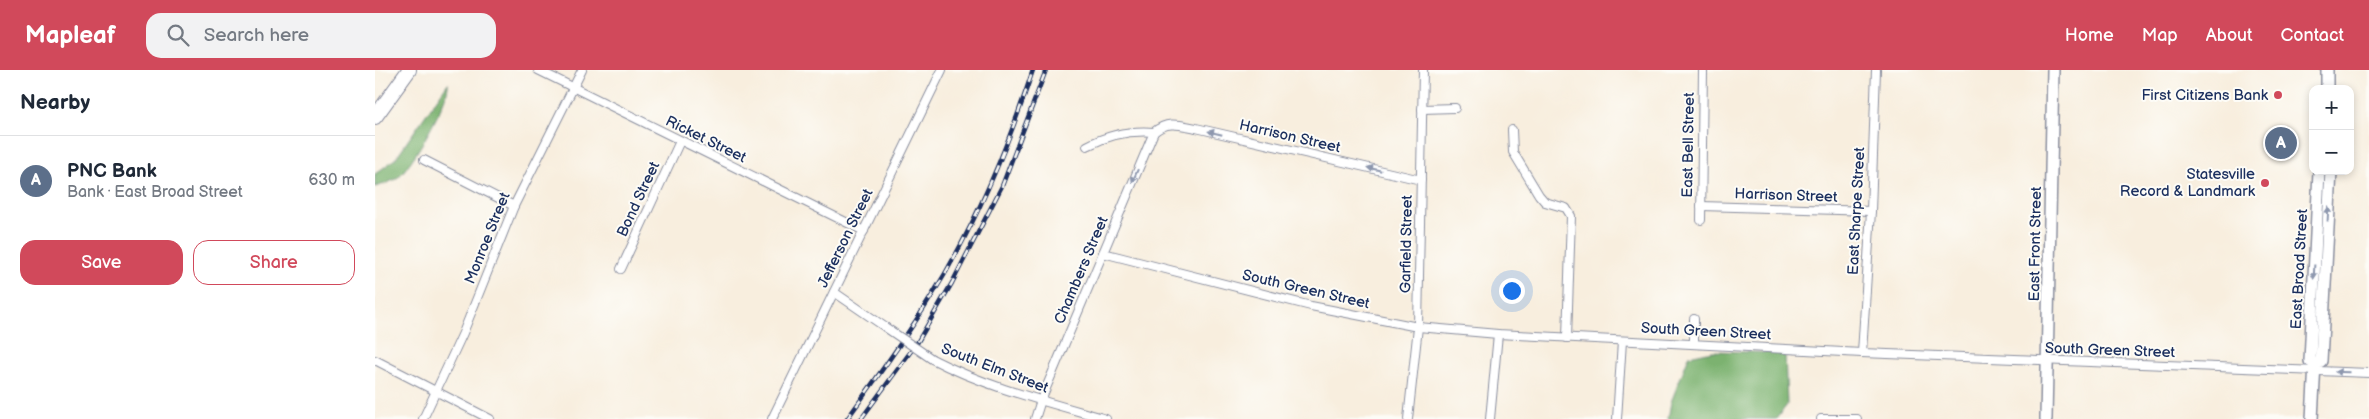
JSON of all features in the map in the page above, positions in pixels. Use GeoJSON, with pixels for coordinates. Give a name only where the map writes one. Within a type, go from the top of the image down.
{"type":"FeatureCollection","features":[{"type":"Feature","properties":{"kind":"highway"},"geometry":{"type":"LineString","coordinates":[[375,117],[409,70]]}},
{"type":"Feature","properties":{"kind":"street","name":"Ricket Street"},"geometry":{"type":"LineString","coordinates":[[538,70],[573,89],[864,230]]}},
{"type":"Feature","properties":{"kind":"street","name":"Monroe Street"},"geometry":{"type":"LineString","coordinates":[[423,419],[475,304],[514,206],[583,70]]}},
{"type":"Feature","properties":{"kind":"street","name":"Jefferson Street"},"geometry":{"type":"LineString","coordinates":[[772,419],[942,70]]}},
{"type":"Feature","properties":{"kind":"street","name":"Garfield Street"},"geometry":{"type":"LineString","coordinates":[[1408,419],[1418,327],[1423,70]]}},
{"type":"Feature","properties":{"kind":"street","name":"East Bell Street"},"geometry":{"type":"LineString","coordinates":[[1701,220],[1703,70]]}},
{"type":"Feature","properties":{"kind":"street","name":"East Sharpe Street"},"geometry":{"type":"LineString","coordinates":[[1862,353],[1871,211],[1876,70]]}},
{"type":"Feature","properties":{"kind":"street","name":"East Front Street"},"geometry":{"type":"LineString","coordinates":[[2046,419],[2053,70]]}},
{"type":"Feature","properties":{"kind":"street"},"geometry":{"type":"LineString","coordinates":[[2327,70],[2327,85]]}},
{"type":"Feature","properties":{"kind":"street"},"geometry":{"type":"LineString","coordinates":[[1422,109],[1455,108]]}},
{"type":"Feature","properties":{"kind":"street","name":"Harrison Street"},"geometry":{"type":"LineString","coordinates":[[1087,146],[1102,138],[1122,133],[1137,131],[1154,132],[1168,123],[1421,180]]}},
{"type":"Feature","properties":{"kind":"street"},"geometry":{"type":"LineString","coordinates":[[1512,130],[1513,152],[1539,196],[1545,202],[1566,208],[1571,216],[1567,338]]}},
{"type":"Feature","properties":{"kind":"street","name":"Chambers Street"},"geometry":{"type":"LineString","coordinates":[[1035,419],[1041,400],[1154,132]]}},
{"type":"Feature","properties":{"kind":"street","name":"Bond Street"},"geometry":{"type":"LineString","coordinates":[[621,269],[680,141]]}},
{"type":"Feature","properties":{"kind":"street"},"geometry":{"type":"LineString","coordinates":[[424,160],[514,206]]}},
{"type":"Feature","properties":{"kind":"street","name":"East Broad Street"},"geometry":{"type":"LineString","coordinates":[[2312,419],[2315,368],[2321,361],[2322,237],[2319,175]]}},
{"type":"Feature","properties":{"kind":"street","name":"East Broad Street"},"geometry":{"type":"LineString","coordinates":[[2322,237],[2330,175]]}},
{"type":"Feature","properties":{"kind":"street","name":"Harrison Street"},"geometry":{"type":"LineString","coordinates":[[1701,206],[1871,211]]}},
{"type":"Feature","properties":{"kind":"street","name":"South Green Street"},"geometry":{"type":"LineString","coordinates":[[1103,253],[1311,306],[1418,327],[1498,334],[1862,353],[2047,361],[2315,368],[2369,372]]}},
{"type":"Feature","properties":{"kind":"street","name":"South Elm Street"},"geometry":{"type":"LineString","coordinates":[[834,292],[932,359],[953,370],[1041,400],[1106,419]]}},
{"type":"Feature","properties":{"kind":"street"},"geometry":{"type":"LineString","coordinates":[[1694,319],[1695,344]]}},
{"type":"Feature","properties":{"kind":"street"},"geometry":{"type":"LineString","coordinates":[[1489,419],[1498,334]]}},
{"type":"Feature","properties":{"kind":"street"},"geometry":{"type":"LineString","coordinates":[[1617,419],[1622,341]]}},
{"type":"Feature","properties":{"kind":"street"},"geometry":{"type":"LineString","coordinates":[[375,360],[490,419]]}},
{"type":"Feature","properties":{"kind":"street"},"geometry":{"type":"LineString","coordinates":[[1821,419],[1857,419]]}},
{"type":"Feature","properties":{"kind":"green space"},"geometry":{"type":"Polygon","coordinates":[[[448,83],[447,91],[437,117],[411,161],[397,178],[375,187],[375,174],[395,159],[448,83]]]}},
{"type":"Feature","properties":{"kind":"green space"},"geometry":{"type":"Polygon","coordinates":[[[1712,351],[1785,353],[1787,405],[1776,419],[1668,419],[1671,402],[1689,356],[1712,351]]]}},
{"type":"Feature","properties":{"kind":"railway"},"geometry":{"type":"LineString","coordinates":[[847,419],[921,313],[962,243],[1001,158],[1033,70]]}},
{"type":"Feature","properties":{"kind":"railway"},"geometry":{"type":"LineString","coordinates":[[861,419],[917,343],[952,283],[1002,186],[1046,70]]}},
{"type":"Feature","properties":{"kind":"place","name":"First Citizens Bank"},"geometry":{"type":"Point","coordinates":[2278,95]}},
{"type":"Feature","properties":{"kind":"place","name":"PNC Bank"},"geometry":{"type":"Point","coordinates":[2281,143]}},
{"type":"Feature","properties":{"kind":"place","name":"Statesville Record & Landmark"},"geometry":{"type":"Point","coordinates":[2265,183]}}]}
